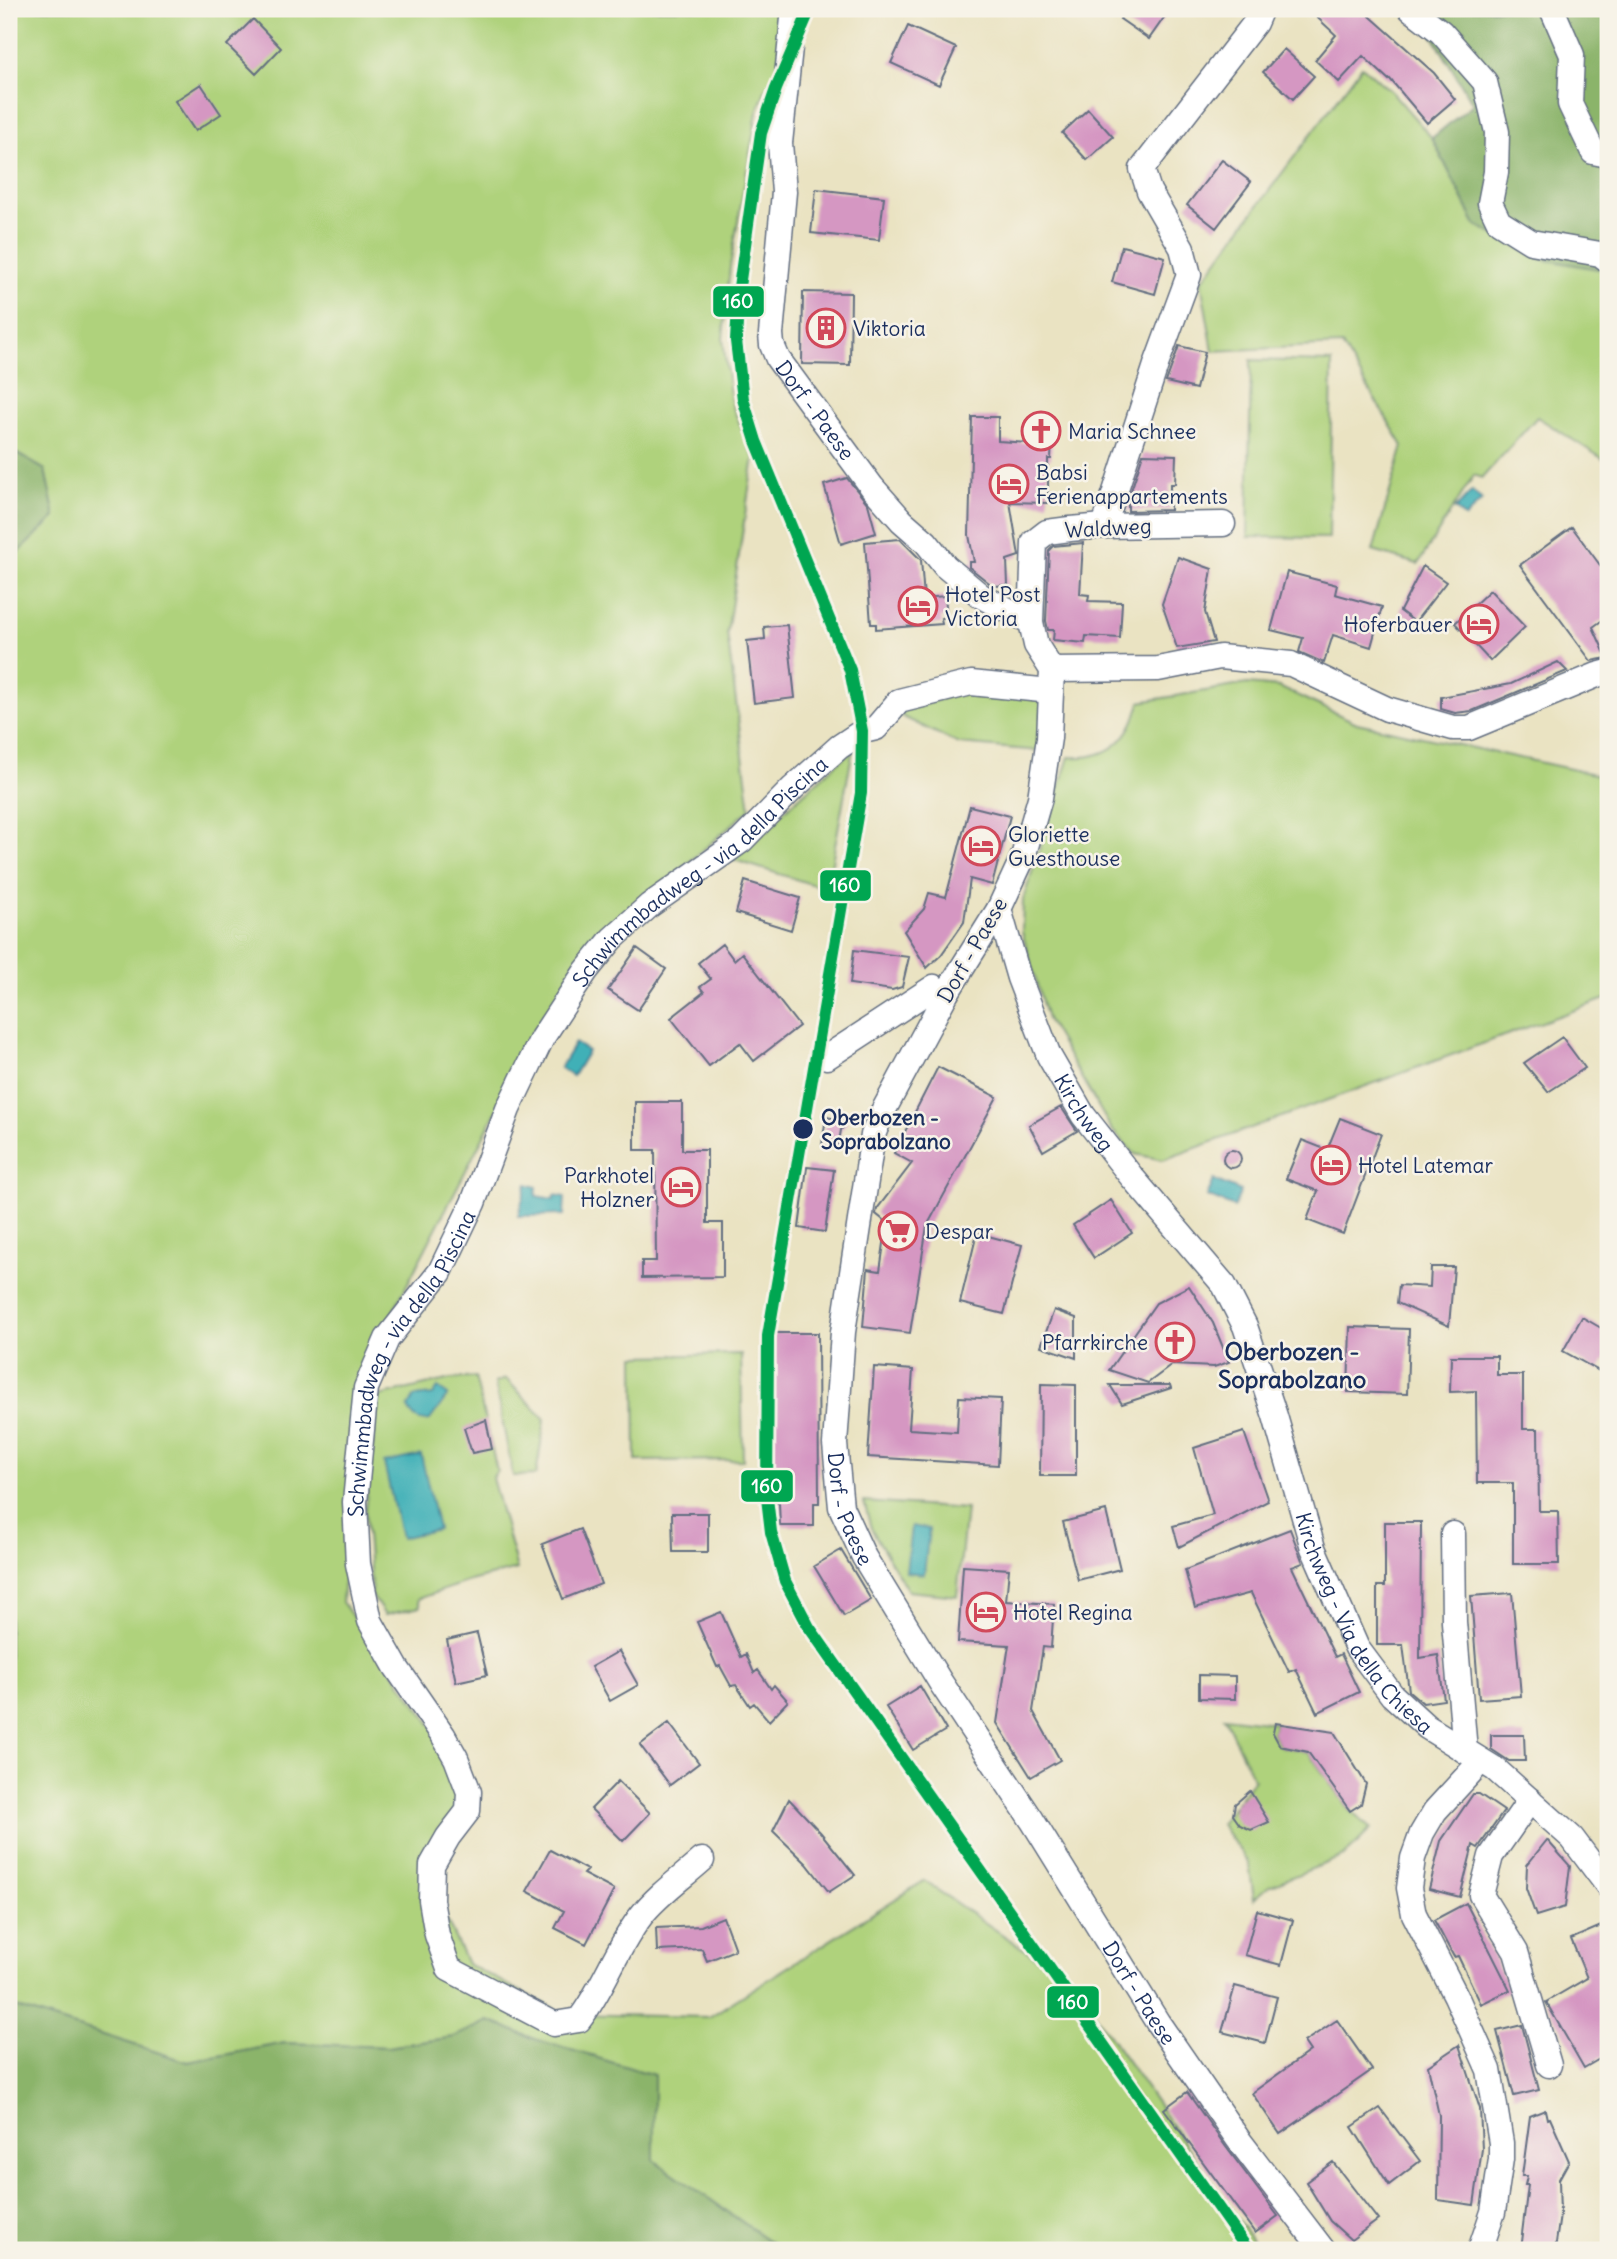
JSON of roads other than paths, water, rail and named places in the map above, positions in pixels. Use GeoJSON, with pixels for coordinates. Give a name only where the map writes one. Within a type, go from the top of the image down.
{"type":"FeatureCollection","features":[{"type":"Feature","properties":{"kind":"street","name":"Dorf - Paese"},"geometry":{"type":"LineString","coordinates":[[794,9],[780,143],[783,192],[772,345],[778,359],[801,391],[872,487],[902,521],[926,542],[945,566],[981,596],[1031,622]]}},
{"type":"Feature","properties":{"kind":"street"},"geometry":{"type":"LineString","coordinates":[[1104,526],[1157,362],[1189,275],[1182,248],[1149,191],[1142,169],[1255,23],[1261,9]]}},
{"type":"Feature","properties":{"kind":"street"},"geometry":{"type":"LineString","coordinates":[[1411,9],[1441,32],[1485,82],[1497,132],[1496,173],[1490,204],[1499,222],[1531,243],[1600,254],[1608,260]]}},
{"type":"Feature","properties":{"kind":"street"},"geometry":{"type":"LineString","coordinates":[[1552,9],[1572,55],[1570,104],[1593,152],[1608,155]]}},
{"type":"Feature","properties":{"kind":"street","name":"Waldweg"},"geometry":{"type":"LineString","coordinates":[[1031,622],[1034,542],[1047,532],[1104,526],[1223,524]]}},
{"type":"Feature","properties":{"kind":"street"},"geometry":{"type":"LineString","coordinates":[[1031,622],[1036,645],[1051,681],[1158,670],[1220,657],[1291,664],[1387,709],[1453,728],[1469,728],[1608,672]]}},
{"type":"Feature","properties":{"kind":"street","name":"Dorf - Paese"},"geometry":{"type":"LineString","coordinates":[[1051,681],[1049,738],[1040,798],[1023,857],[999,909],[946,994],[873,1135],[843,1332],[835,1444],[841,1507],[864,1557],[923,1654],[1027,1812],[1158,2023],[1238,2139],[1323,2250]]}},
{"type":"Feature","properties":{"kind":"street","name":"Schwimmbadweg - via della Piscina"},"geometry":{"type":"LineString","coordinates":[[702,1860],[642,1913],[618,1951],[590,2006],[579,2020],[554,2024],[449,1969],[437,1935],[431,1900],[432,1865],[468,1811],[469,1792],[456,1758],[443,1735],[396,1667],[370,1621],[358,1564],[355,1502],[366,1388],[387,1339],[440,1272],[473,1203],[508,1109],[542,1038],[586,971],[612,939],[650,905],[741,841],[793,788],[839,747],[863,731],[876,729],[899,701],[971,683],[1051,681]]}},
{"type":"Feature","properties":{"kind":"street","name":"Kirchweg"},"geometry":{"type":"LineString","coordinates":[[999,909],[1019,978],[1049,1056],[1083,1115],[1224,1285]]}},
{"type":"Feature","properties":{"kind":"street"},"geometry":{"type":"LineString","coordinates":[[827,1057],[934,987],[946,994]]}},
{"type":"Feature","properties":{"kind":"street","name":"Kirchweg - Via della Chiesa"},"geometry":{"type":"LineString","coordinates":[[1224,1285],[1245,1326],[1275,1416],[1313,1548],[1357,1647],[1392,1695],[1427,1727],[1495,1769],[1572,1838],[1608,1886]]}},
{"type":"Feature","properties":{"kind":"street"},"geometry":{"type":"LineString","coordinates":[[1453,1534],[1454,1622],[1473,1756],[1422,1833],[1413,1858],[1409,1888],[1414,1913],[1456,1996],[1489,2070],[1501,2159],[1493,2212],[1480,2250]]}},
{"type":"Feature","properties":{"kind":"street"},"geometry":{"type":"LineString","coordinates":[[1530,1800],[1492,1856],[1481,1895],[1516,1952],[1549,2065]]}},
{"type":"Feature","properties":{"kind":"water"},"geometry":{"type":"Polygon","coordinates":[[[1472,491],[1482,500],[1465,518],[1455,509],[1472,491]]]}},
{"type":"Feature","properties":{"kind":"water"},"geometry":{"type":"Polygon","coordinates":[[[575,1043],[588,1051],[573,1076],[560,1068],[575,1043]]]}},
{"type":"Feature","properties":{"kind":"water"},"geometry":{"type":"Polygon","coordinates":[[[1214,1180],[1241,1191],[1234,1207],[1207,1196],[1214,1180]]]}},
{"type":"Feature","properties":{"kind":"water"},"geometry":{"type":"Polygon","coordinates":[[[527,1184],[537,1187],[536,1196],[554,1199],[555,1195],[565,1197],[564,1215],[518,1216],[527,1184]]]}},
{"type":"Feature","properties":{"kind":"water"},"geometry":{"type":"Polygon","coordinates":[[[438,1388],[448,1395],[430,1420],[423,1421],[412,1414],[408,1408],[414,1397],[433,1395],[438,1388]]]}},
{"type":"Feature","properties":{"kind":"water"},"geometry":{"type":"Polygon","coordinates":[[[421,1455],[438,1529],[401,1538],[384,1463],[421,1455]]]}},
{"type":"Feature","properties":{"kind":"water"},"geometry":{"type":"Polygon","coordinates":[[[911,1526],[929,1529],[924,1574],[906,1572],[911,1526]]]}},
{"type":"Feature","properties":{"kind":"place","name":"Viktoria"},"geometry":{"type":"Point","coordinates":[826,328]}},
{"type":"Feature","properties":{"kind":"place","name":"Maria Schnee"},"geometry":{"type":"Point","coordinates":[1041,431]}},
{"type":"Feature","properties":{"kind":"place","name":"Babsi Ferienappartements"},"geometry":{"type":"Point","coordinates":[1009,484]}},
{"type":"Feature","properties":{"kind":"place","name":"Hotel Post Victoria"},"geometry":{"type":"Point","coordinates":[918,606]}},
{"type":"Feature","properties":{"kind":"place","name":"Hoferbauer"},"geometry":{"type":"Point","coordinates":[1479,624]}},
{"type":"Feature","properties":{"kind":"place","name":"Gloriette Guesthouse"},"geometry":{"type":"Point","coordinates":[981,846]}},
{"type":"Feature","properties":{"kind":"place","name":"Oberbozen - Soprabolzano"},"geometry":{"type":"Point","coordinates":[803,1129]}},
{"type":"Feature","properties":{"kind":"place","name":"Hotel Latemar"},"geometry":{"type":"Point","coordinates":[1331,1165]}},
{"type":"Feature","properties":{"kind":"place","name":"Parkhotel Holzner"},"geometry":{"type":"Point","coordinates":[681,1187]}},
{"type":"Feature","properties":{"kind":"place","name":"Despar"},"geometry":{"type":"Point","coordinates":[898,1231]}},
{"type":"Feature","properties":{"kind":"place","name":"Pfarrkirche"},"geometry":{"type":"Point","coordinates":[1175,1342]}},
{"type":"Feature","properties":{"kind":"place","name":"Hotel Regina"},"geometry":{"type":"Point","coordinates":[986,1612]}},
{"type":"Feature","properties":{"kind":"district","name":"Oberbozen - Soprabolzano"},"geometry":{"type":"Point","coordinates":[1292,1365]}}]}
